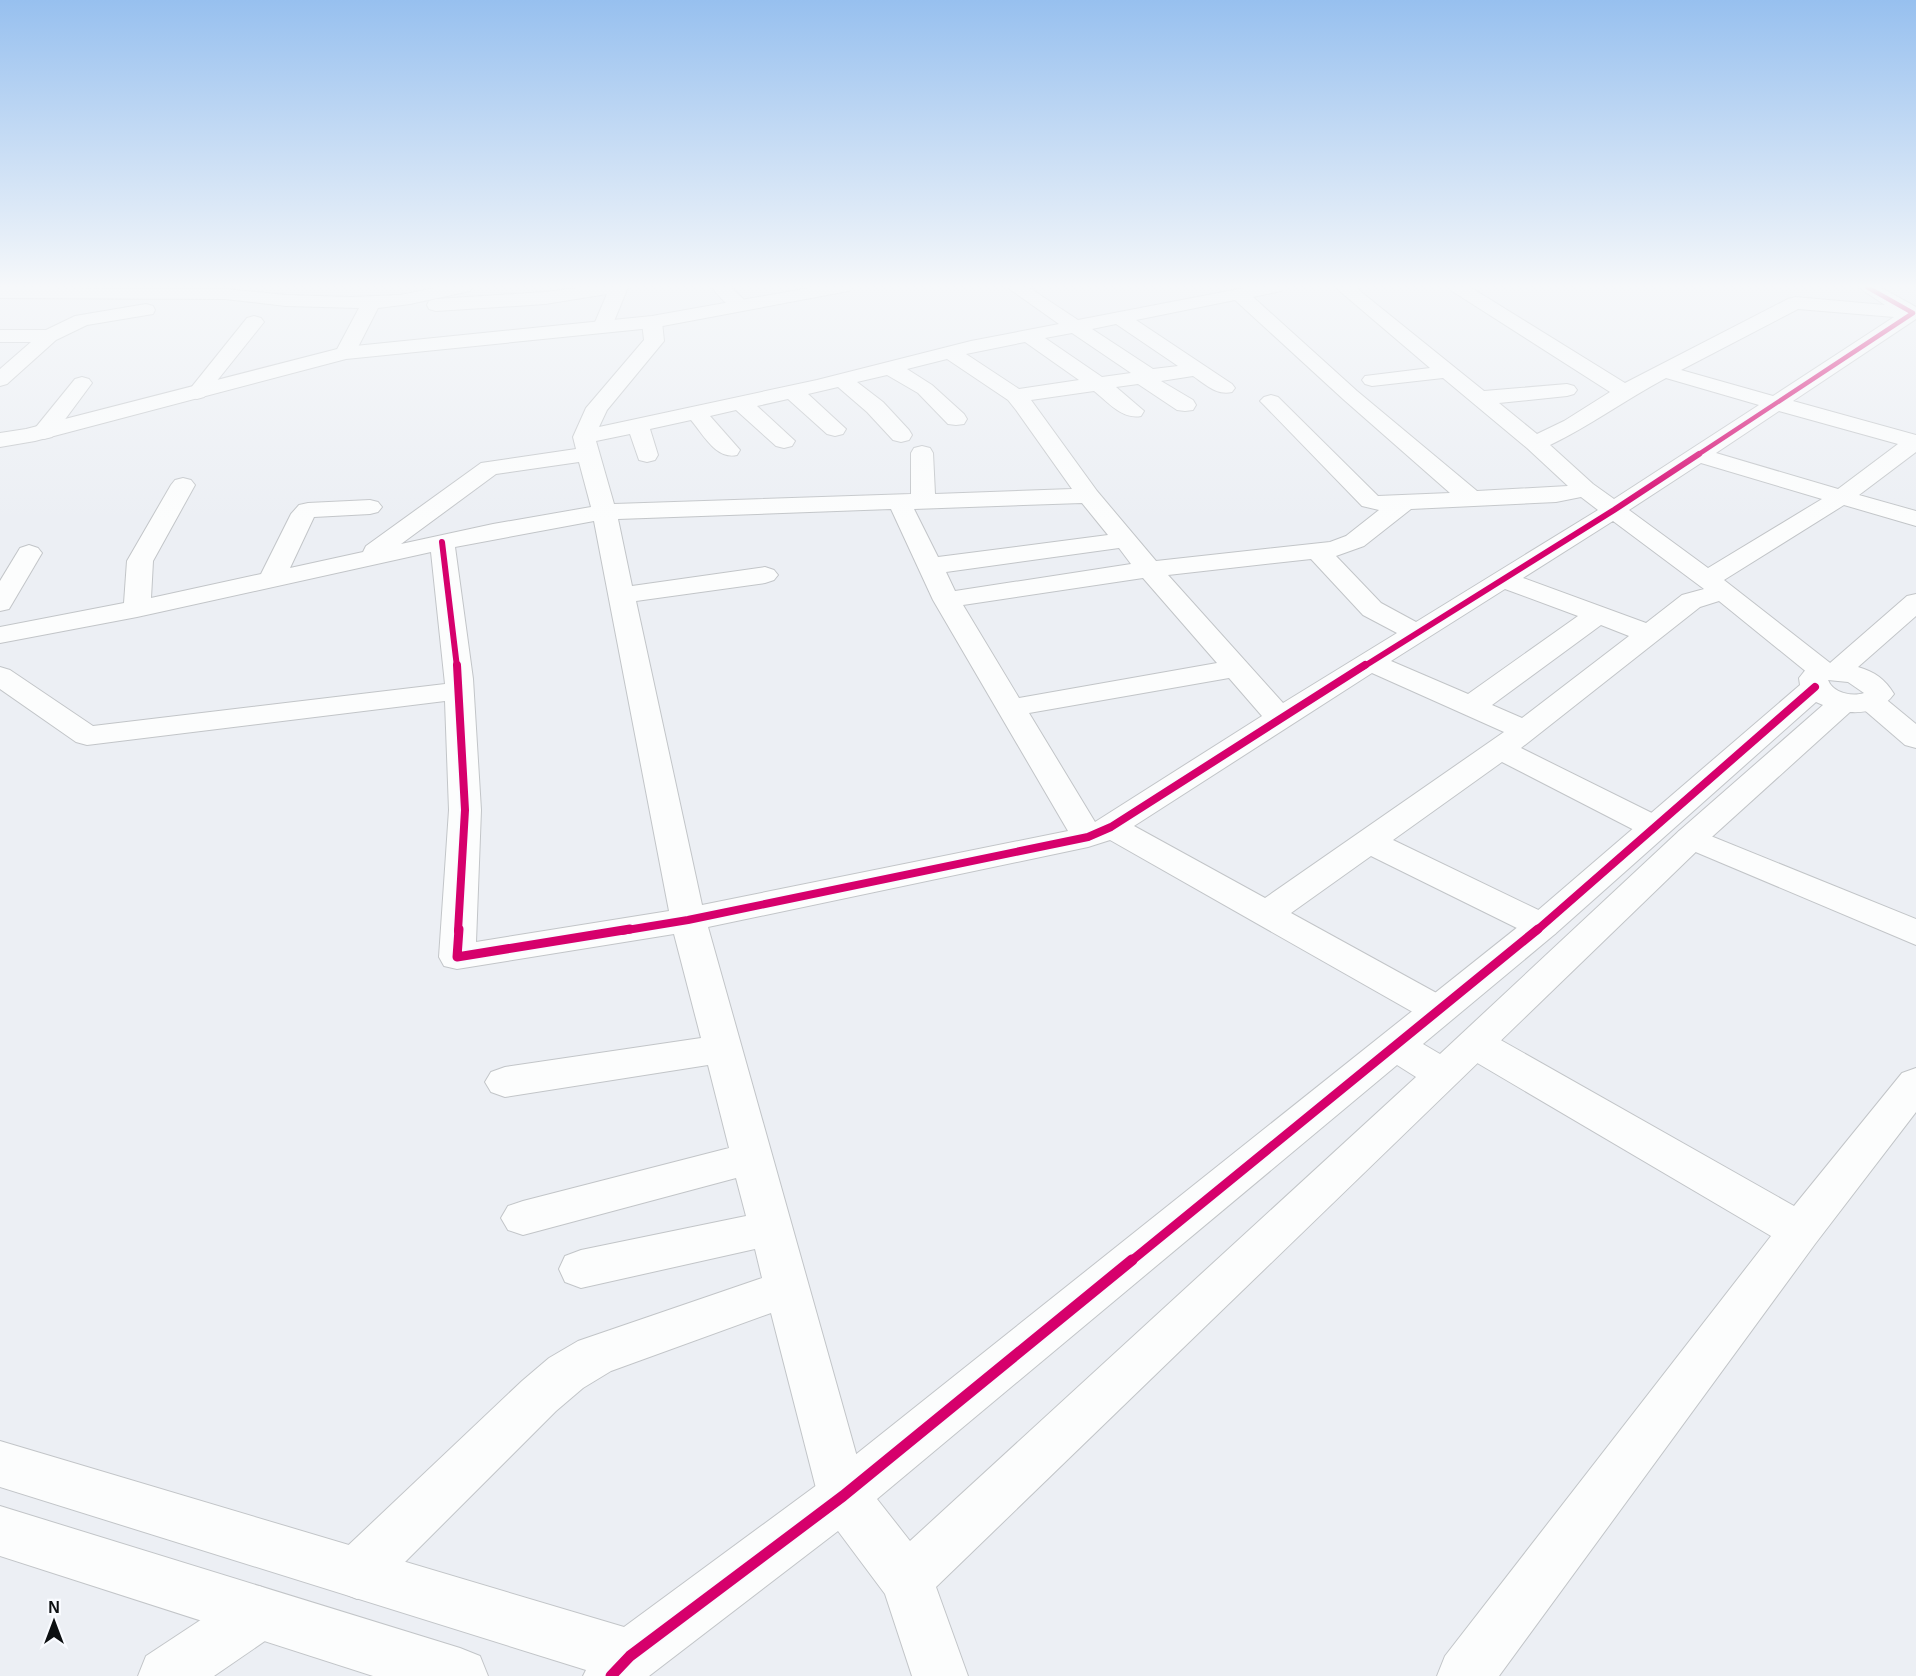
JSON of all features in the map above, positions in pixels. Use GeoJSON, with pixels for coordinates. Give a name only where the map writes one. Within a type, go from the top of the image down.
{"type":"FeatureCollection","features":[{"type":"Feature","properties":{"kind":"street"},"geometry":{"type":"LineString","coordinates":[[0,380],[16,365]]}},
{"type":"Feature","properties":{"kind":"street"},"geometry":{"type":"LineString","coordinates":[[197,393],[219,365]]}},
{"type":"Feature","properties":{"kind":"street"},"geometry":{"type":"LineString","coordinates":[[0,440],[44,432],[300,365]]}},
{"type":"Feature","properties":{"kind":"street"},"geometry":{"type":"LineString","coordinates":[[633,365],[597,408],[589,423],[586,446],[604,512],[688,920],[843,1496],[907,1580],[940,1676]]}},
{"type":"Feature","properties":{"kind":"street"},"geometry":{"type":"LineString","coordinates":[[364,560],[489,468],[586,446],[638,425],[793,392],[901,365]]}},
{"type":"Feature","properties":{"kind":"street"},"geometry":{"type":"LineString","coordinates":[[976,365],[1021,387],[1045,392],[1197,369]]}},
{"type":"Feature","properties":{"kind":"street"},"geometry":{"type":"LineString","coordinates":[[1071,365],[1133,411]]}},
{"type":"Feature","properties":{"kind":"street"},"geometry":{"type":"LineString","coordinates":[[1129,365],[1185,405]]}},
{"type":"Feature","properties":{"kind":"street"},"geometry":{"type":"LineString","coordinates":[[1191,365],[1225,388]]}},
{"type":"Feature","properties":{"kind":"street"},"geometry":{"type":"LineString","coordinates":[[1317,365],[1470,498]]}},
{"type":"Feature","properties":{"kind":"street"},"geometry":{"type":"LineString","coordinates":[[1438,365],[1535,443],[1586,489],[1916,739]]}},
{"type":"Feature","properties":{"kind":"street"},"geometry":{"type":"LineString","coordinates":[[1582,365],[1624,392]]}},
{"type":"Feature","properties":{"kind":"street"},"geometry":{"type":"LineString","coordinates":[[1535,443],[1572,426],[1624,392],[1678,365]]}},
{"type":"Feature","properties":{"kind":"street"},"geometry":{"type":"LineString","coordinates":[[442,542],[460,691],[465,810],[457,957],[688,920],[1099,832],[1614,510],[1835,365]]}},
{"type":"Feature","properties":{"kind":"street"},"geometry":{"type":"LineString","coordinates":[[890,368],[925,389],[956,419]]}},
{"type":"Feature","properties":{"kind":"street"},"geometry":{"type":"LineString","coordinates":[[1665,372],[1916,442]]}},
{"type":"Feature","properties":{"kind":"street"},"geometry":{"type":"LineString","coordinates":[[1372,380],[1545,376]]}},
{"type":"Feature","properties":{"kind":"street"},"geometry":{"type":"LineString","coordinates":[[842,380],[875,407],[901,435]]}},
{"type":"Feature","properties":{"kind":"street"},"geometry":{"type":"LineString","coordinates":[[44,432],[82,383]]}},
{"type":"Feature","properties":{"kind":"street"},"geometry":{"type":"LineString","coordinates":[[1021,387],[1024,405],[1089,496],[1149,570],[1280,718]]}},
{"type":"Feature","properties":{"kind":"street"},"geometry":{"type":"LineString","coordinates":[[1479,398],[1567,390]]}},
{"type":"Feature","properties":{"kind":"street"},"geometry":{"type":"LineString","coordinates":[[793,392],[835,429]]}},
{"type":"Feature","properties":{"kind":"street"},"geometry":{"type":"LineString","coordinates":[[1271,401],[1370,501],[1385,503],[1556,495],[1586,489]]}},
{"type":"Feature","properties":{"kind":"street"},"geometry":{"type":"LineString","coordinates":[[741,403],[784,441]]}},
{"type":"Feature","properties":{"kind":"street"},"geometry":{"type":"LineString","coordinates":[[696,413],[729,450]]}},
{"type":"Feature","properties":{"kind":"street"},"geometry":{"type":"LineString","coordinates":[[638,425],[647,455]]}},
{"type":"Feature","properties":{"kind":"street"},"geometry":{"type":"LineString","coordinates":[[1266,914],[1500,749],[1691,601],[1716,586],[1916,442]]}},
{"type":"Feature","properties":{"kind":"street"},"geometry":{"type":"LineString","coordinates":[[922,453],[911,502],[930,566],[946,600],[1010,708],[1099,832],[1266,914],[1438,1010]]}},
{"type":"Feature","properties":{"kind":"street"},"geometry":{"type":"LineString","coordinates":[[1698,455],[1916,519]]}},
{"type":"Feature","properties":{"kind":"street"},"geometry":{"type":"LineString","coordinates":[[137,609],[140,561],[183,485]]}},
{"type":"Feature","properties":{"kind":"street"},"geometry":{"type":"LineString","coordinates":[[0,635],[137,609],[442,542],[604,512],[1089,496]]}},
{"type":"Feature","properties":{"kind":"street"},"geometry":{"type":"LineString","coordinates":[[946,600],[1149,570],[1346,546],[1405,502]]}},
{"type":"Feature","properties":{"kind":"street"},"geometry":{"type":"LineString","coordinates":[[271,580],[303,514],[308,510],[370,507]]}},
{"type":"Feature","properties":{"kind":"street"},"geometry":{"type":"LineString","coordinates":[[930,566],[1125,540]]}},
{"type":"Feature","properties":{"kind":"street"},"geometry":{"type":"LineString","coordinates":[[1317,551],[1372,609],[1417,633]]}},
{"type":"Feature","properties":{"kind":"street"},"geometry":{"type":"LineString","coordinates":[[0,603],[29,554]]}},
{"type":"Feature","properties":{"kind":"street"},"geometry":{"type":"LineString","coordinates":[[621,595],[765,575]]}},
{"type":"Feature","properties":{"kind":"street"},"geometry":{"type":"LineString","coordinates":[[1503,579],[1650,633]]}},
{"type":"Feature","properties":{"kind":"street"},"geometry":{"type":"LineString","coordinates":[[1842,685],[1916,602]]}},
{"type":"Feature","properties":{"kind":"street"},"geometry":{"type":"LineString","coordinates":[[1471,706],[1598,614]]}},
{"type":"Feature","properties":{"kind":"street"},"geometry":{"type":"LineString","coordinates":[[0,1464],[357,1574],[621,1666],[843,1496],[1393,1045],[1542,926],[1672,832],[1842,685],[1916,631]]}},
{"type":"Feature","properties":{"kind":"street"},"geometry":{"type":"LineString","coordinates":[[1370,662],[1525,730]]}},
{"type":"Feature","properties":{"kind":"street"},"geometry":{"type":"LineString","coordinates":[[1010,708],[1237,668]]}},
{"type":"Feature","properties":{"kind":"street"},"geometry":{"type":"LineString","coordinates":[[0,676],[87,736],[460,691]]}},
{"type":"Feature","properties":{"kind":"street"},"geometry":{"type":"LineString","coordinates":[[1500,749],[1672,832],[1916,933]]}},
{"type":"Feature","properties":{"kind":"street"},"geometry":{"type":"LineString","coordinates":[[907,1580],[1476,1044],[1672,832]]}},
{"type":"Feature","properties":{"kind":"street"},"geometry":{"type":"LineString","coordinates":[[1368,841],[1542,926]]}},
{"type":"Feature","properties":{"kind":"street"},"geometry":{"type":"LineString","coordinates":[[1476,1044],[1800,1231]]}},
{"type":"Feature","properties":{"kind":"street"},"geometry":{"type":"LineString","coordinates":[[1393,1045],[1443,1074]]}},
{"type":"Feature","properties":{"kind":"street"},"geometry":{"type":"LineString","coordinates":[[505,1082],[723,1049]]}},
{"type":"Feature","properties":{"kind":"street"},"geometry":{"type":"LineString","coordinates":[[1466,1676],[1800,1231],[1916,1083]]}},
{"type":"Feature","properties":{"kind":"street"},"geometry":{"type":"LineString","coordinates":[[523,1218],[752,1158]]}},
{"type":"Feature","properties":{"kind":"street"},"geometry":{"type":"LineString","coordinates":[[581,1269],[771,1228]]}},
{"type":"Feature","properties":{"kind":"street"},"geometry":{"type":"LineString","coordinates":[[357,1574],[539,1396],[566,1373],[595,1356],[788,1288]]}},
{"type":"Feature","properties":{"kind":"street"},"geometry":{"type":"LineString","coordinates":[[0,1532],[459,1676]]}},
{"type":"Feature","properties":{"kind":"street"},"geometry":{"type":"LineString","coordinates":[[166,1676],[260,1613]]}},
{"type":"Feature","properties":{"kind":"cycle path"},"geometry":{"type":"LineString","coordinates":[[442,542],[459,679],[465,810],[457,957],[688,920],[1088,837],[1111,827],[1280,718],[1614,510],[1834,365]]}},
{"type":"Feature","properties":{"kind":"cycle path"},"geometry":{"type":"LineString","coordinates":[[611,1676],[630,1656],[843,1496],[1542,926],[1815,687]]}}]}
